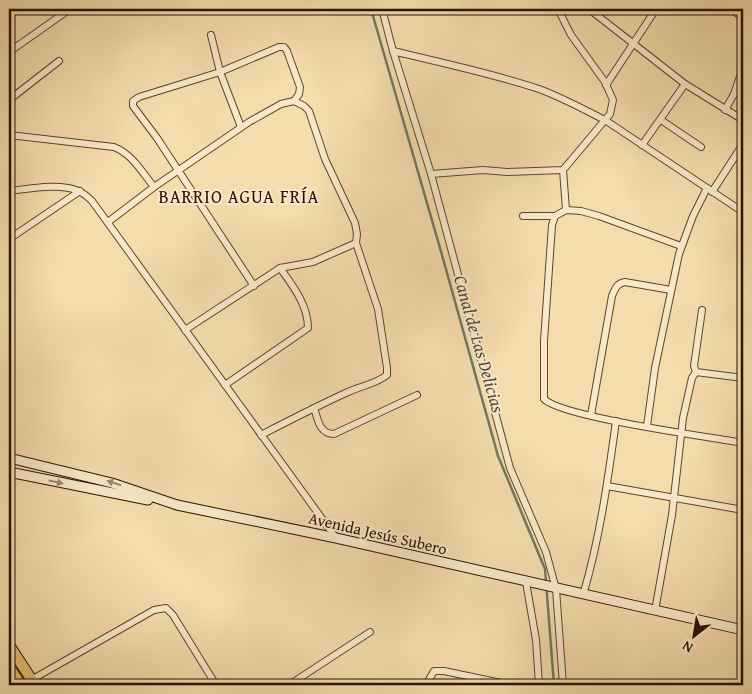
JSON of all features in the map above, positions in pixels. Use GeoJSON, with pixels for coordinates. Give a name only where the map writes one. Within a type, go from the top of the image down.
{"type":"FeatureCollection","features":[{"type":"Feature","properties":{"kind":"highway"},"geometry":{"type":"LineString","coordinates":[[9,646],[33,683]]}},
{"type":"Feature","properties":{"kind":"highway"},"geometry":{"type":"LineString","coordinates":[[9,667],[21,685]]}},
{"type":"Feature","properties":{"kind":"main road","name":"Avenida Jesús Subero"},"geometry":{"type":"LineString","coordinates":[[9,458],[112,483],[177,505],[336,538],[743,630]]}},
{"type":"Feature","properties":{"kind":"main road"},"geometry":{"type":"LineString","coordinates":[[9,472],[177,505]]}},
{"type":"Feature","properties":{"kind":"street"},"geometry":{"type":"LineString","coordinates":[[9,52],[70,9]]}},
{"type":"Feature","properties":{"kind":"street"},"geometry":{"type":"LineString","coordinates":[[382,9],[431,174],[510,468],[546,552],[554,588],[563,685]]}},
{"type":"Feature","properties":{"kind":"street"},"geometry":{"type":"LineString","coordinates":[[557,9],[571,35],[606,85],[613,100],[610,114],[563,170],[566,210]]}},
{"type":"Feature","properties":{"kind":"street"},"geometry":{"type":"LineString","coordinates":[[589,9],[685,84],[743,120]]}},
{"type":"Feature","properties":{"kind":"street"},"geometry":{"type":"LineString","coordinates":[[606,85],[656,9]]}},
{"type":"Feature","properties":{"kind":"street"},"geometry":{"type":"LineString","coordinates":[[730,9],[743,17]]}},
{"type":"Feature","properties":{"kind":"street"},"geometry":{"type":"LineString","coordinates":[[211,35],[220,72],[241,127]]}},
{"type":"Feature","properties":{"kind":"street"},"geometry":{"type":"LineString","coordinates":[[108,222],[154,188],[178,171],[241,127],[270,110],[294,101],[299,94],[300,87],[284,47],[279,47],[220,72],[133,100],[134,106],[178,171],[254,286]]}},
{"type":"Feature","properties":{"kind":"street"},"geometry":{"type":"LineString","coordinates":[[393,51],[510,80],[541,90],[605,120],[743,212]]}},
{"type":"Feature","properties":{"kind":"street"},"geometry":{"type":"LineString","coordinates":[[9,100],[59,61]]}},
{"type":"Feature","properties":{"kind":"street"},"geometry":{"type":"LineString","coordinates":[[725,110],[734,94],[743,68]]}},
{"type":"Feature","properties":{"kind":"street"},"geometry":{"type":"LineString","coordinates":[[642,145],[685,84]]}},
{"type":"Feature","properties":{"kind":"street"},"geometry":{"type":"LineString","coordinates":[[261,435],[355,389],[381,380],[386,374],[387,368],[378,309],[356,243],[355,223],[329,168],[309,111],[294,101]]}},
{"type":"Feature","properties":{"kind":"street"},"geometry":{"type":"LineString","coordinates":[[661,120],[701,147]]}},
{"type":"Feature","properties":{"kind":"street"},"geometry":{"type":"LineString","coordinates":[[9,135],[114,147],[125,152],[154,188]]}},
{"type":"Feature","properties":{"kind":"street"},"geometry":{"type":"LineString","coordinates":[[647,426],[655,368],[681,246],[693,216],[709,190],[743,144]]}},
{"type":"Feature","properties":{"kind":"street"},"geometry":{"type":"LineString","coordinates":[[431,174],[483,170],[507,172],[563,170]]}},
{"type":"Feature","properties":{"kind":"street"},"geometry":{"type":"LineString","coordinates":[[9,192],[41,188],[66,188],[80,191],[92,201],[336,538]]}},
{"type":"Feature","properties":{"kind":"street"},"geometry":{"type":"LineString","coordinates":[[9,239],[80,191]]}},
{"type":"Feature","properties":{"kind":"street"},"geometry":{"type":"LineString","coordinates":[[523,216],[555,216],[566,210],[581,211],[681,246]]}},
{"type":"Feature","properties":{"kind":"street"},"geometry":{"type":"LineString","coordinates":[[555,216],[552,225],[546,304],[544,399],[552,405],[616,421],[743,444]]}},
{"type":"Feature","properties":{"kind":"street"},"geometry":{"type":"LineString","coordinates":[[186,330],[280,268],[313,262],[356,243]]}},
{"type":"Feature","properties":{"kind":"street"},"geometry":{"type":"LineString","coordinates":[[225,385],[308,328],[304,307],[296,291],[280,268]]}},
{"type":"Feature","properties":{"kind":"street"},"geometry":{"type":"LineString","coordinates":[[591,415],[612,296],[616,287],[621,282],[625,282],[671,290]]}},
{"type":"Feature","properties":{"kind":"street"},"geometry":{"type":"LineString","coordinates":[[696,372],[694,366],[702,310]]}},
{"type":"Feature","properties":{"kind":"street"},"geometry":{"type":"LineString","coordinates":[[696,372],[743,378]]}},
{"type":"Feature","properties":{"kind":"street"},"geometry":{"type":"LineString","coordinates":[[655,611],[673,498],[681,432],[692,378],[696,372]]}},
{"type":"Feature","properties":{"kind":"street"},"geometry":{"type":"LineString","coordinates":[[314,408],[321,429],[328,434],[334,434],[417,395]]}},
{"type":"Feature","properties":{"kind":"street"},"geometry":{"type":"LineString","coordinates":[[583,595],[590,573],[607,486],[616,421]]}},
{"type":"Feature","properties":{"kind":"street"},"geometry":{"type":"LineString","coordinates":[[607,486],[743,510]]}},
{"type":"Feature","properties":{"kind":"street"},"geometry":{"type":"LineString","coordinates":[[526,582],[536,640],[539,685]]}},
{"type":"Feature","properties":{"kind":"street"},"geometry":{"type":"LineString","coordinates":[[33,683],[154,610],[166,608],[173,615],[216,685]]}},
{"type":"Feature","properties":{"kind":"street"},"geometry":{"type":"LineString","coordinates":[[289,685],[370,632]]}},
{"type":"Feature","properties":{"kind":"street"},"geometry":{"type":"LineString","coordinates":[[426,685],[434,671],[444,671],[511,685]]}},
{"type":"Feature","properties":{"kind":"waterway","name":"Canal de Las Delicias"},"geometry":{"type":"LineString","coordinates":[[371,9],[498,456],[545,569],[554,685]]}},
{"type":"Feature","properties":{"kind":"district","name":"BARRIO AGUA FRÍA"},"geometry":{"type":"Point","coordinates":[239,197]}}]}
